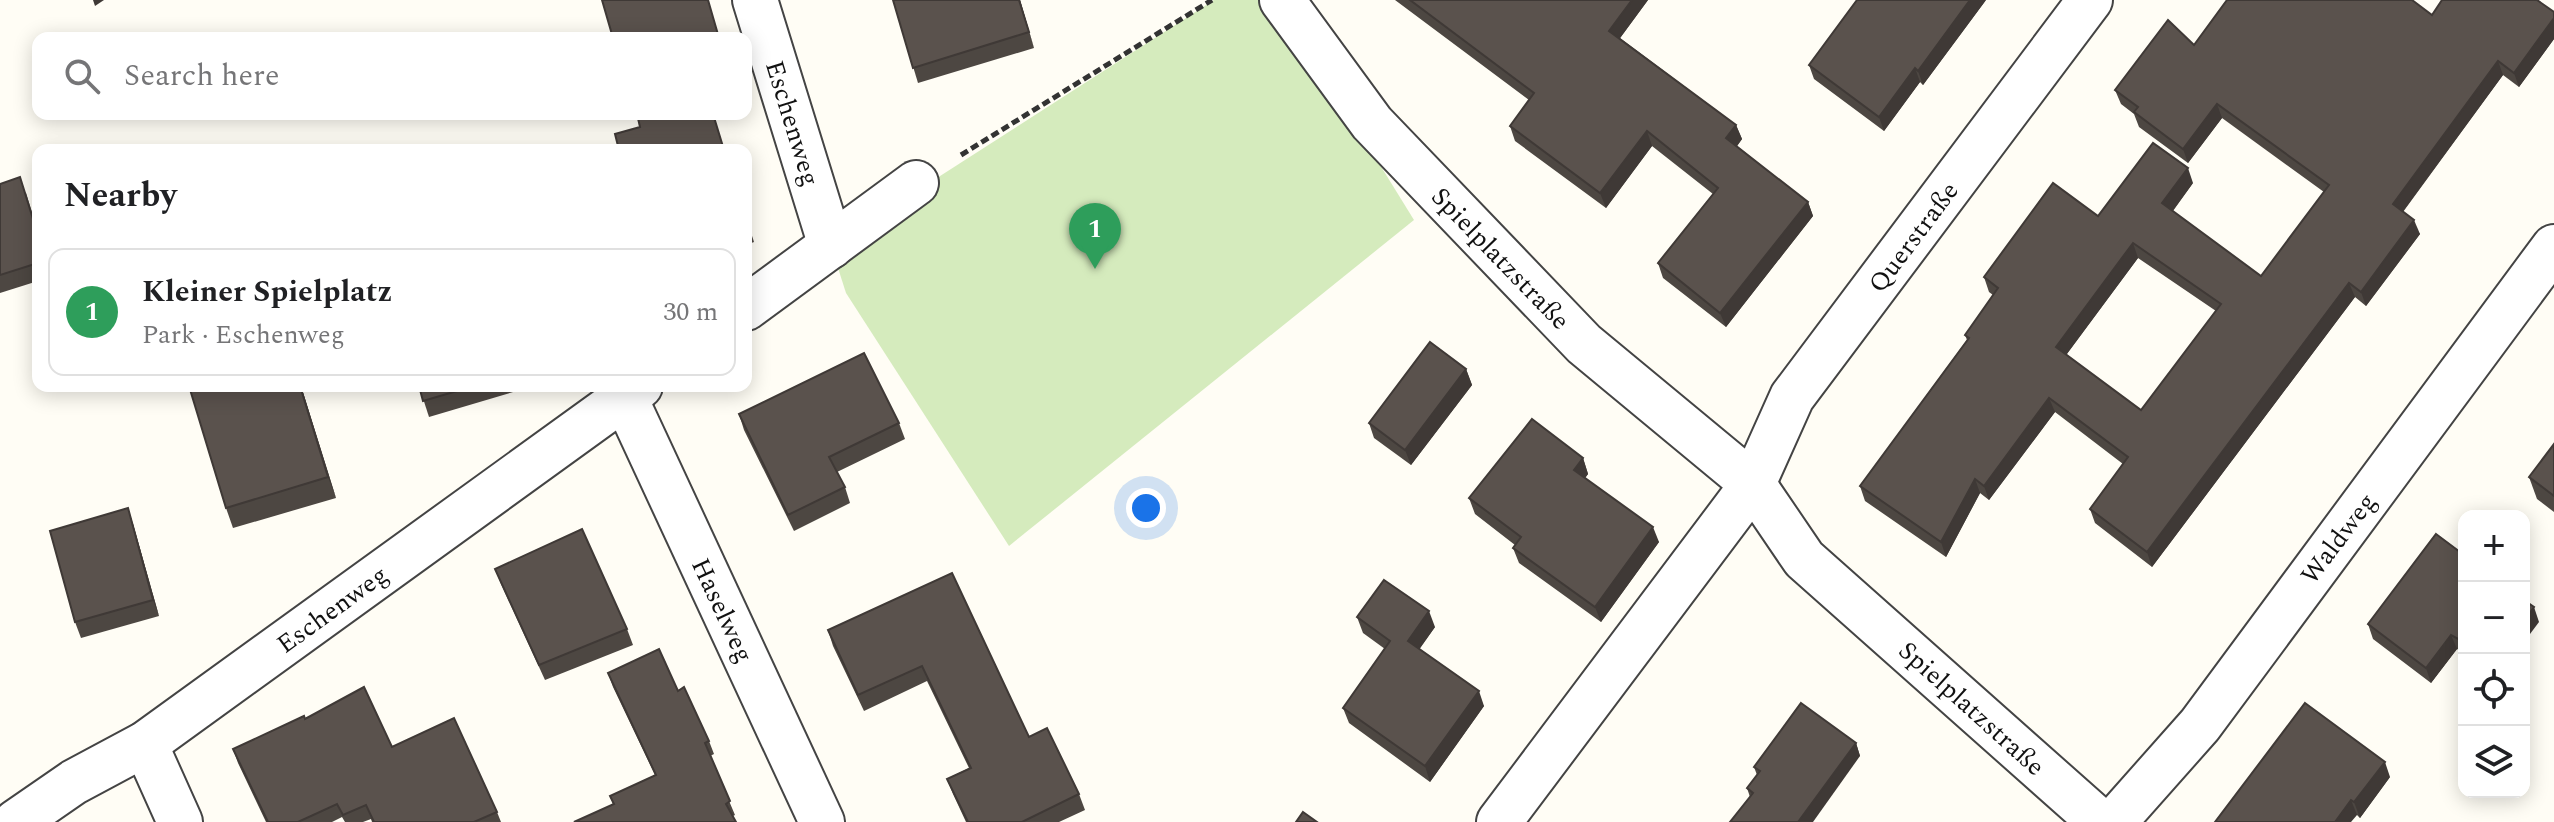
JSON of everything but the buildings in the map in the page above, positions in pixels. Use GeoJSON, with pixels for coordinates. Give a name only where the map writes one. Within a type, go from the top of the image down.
{"type":"FeatureCollection","features":[{"type":"Feature","properties":{"kind":"street","name":"Eschenweg"},"geometry":{"type":"LineString","coordinates":[[755,0],[831,246]]}},
{"type":"Feature","properties":{"kind":"street","name":"Spielplatzstraße"},"geometry":{"type":"LineString","coordinates":[[1282,0],[1372,123],[1584,344],[1753,484],[1804,559],[2100,822]]}},
{"type":"Feature","properties":{"kind":"street","name":"Querstraße"},"geometry":{"type":"LineString","coordinates":[[1753,484],[1792,397],[2090,0]]}},
{"type":"Feature","properties":{"kind":"street"},"geometry":{"type":"LineString","coordinates":[[752,304],[916,183]]}},
{"type":"Feature","properties":{"kind":"street","name":"Waldweg"},"geometry":{"type":"LineString","coordinates":[[2114,822],[2200,725],[2554,247]]}},
{"type":"Feature","properties":{"kind":"street","name":"Eschenweg"},"geometry":{"type":"LineString","coordinates":[[16,822],[74,782],[145,744],[632,392]]}},
{"type":"Feature","properties":{"kind":"street","name":"Haselweg"},"geometry":{"type":"LineString","coordinates":[[632,392],[822,822]]}},
{"type":"Feature","properties":{"kind":"street"},"geometry":{"type":"LineString","coordinates":[[1499,822],[1753,484]]}},
{"type":"Feature","properties":{"kind":"street"},"geometry":{"type":"LineString","coordinates":[[145,744],[180,822]]}},
{"type":"Feature","properties":{"kind":"path"},"geometry":{"type":"LineString","coordinates":[[916,183],[1212,0]]}},
{"type":"Feature","properties":{"kind":"green space"},"geometry":{"type":"Polygon","coordinates":[[[1214,0],[1278,0],[1414,220],[1009,546],[846,293],[831,246],[1214,0]]]}},
{"type":"Feature","properties":{"kind":"place","name":"Kleiner Spielplatz"},"geometry":{"type":"Point","coordinates":[1095,269]}}]}
